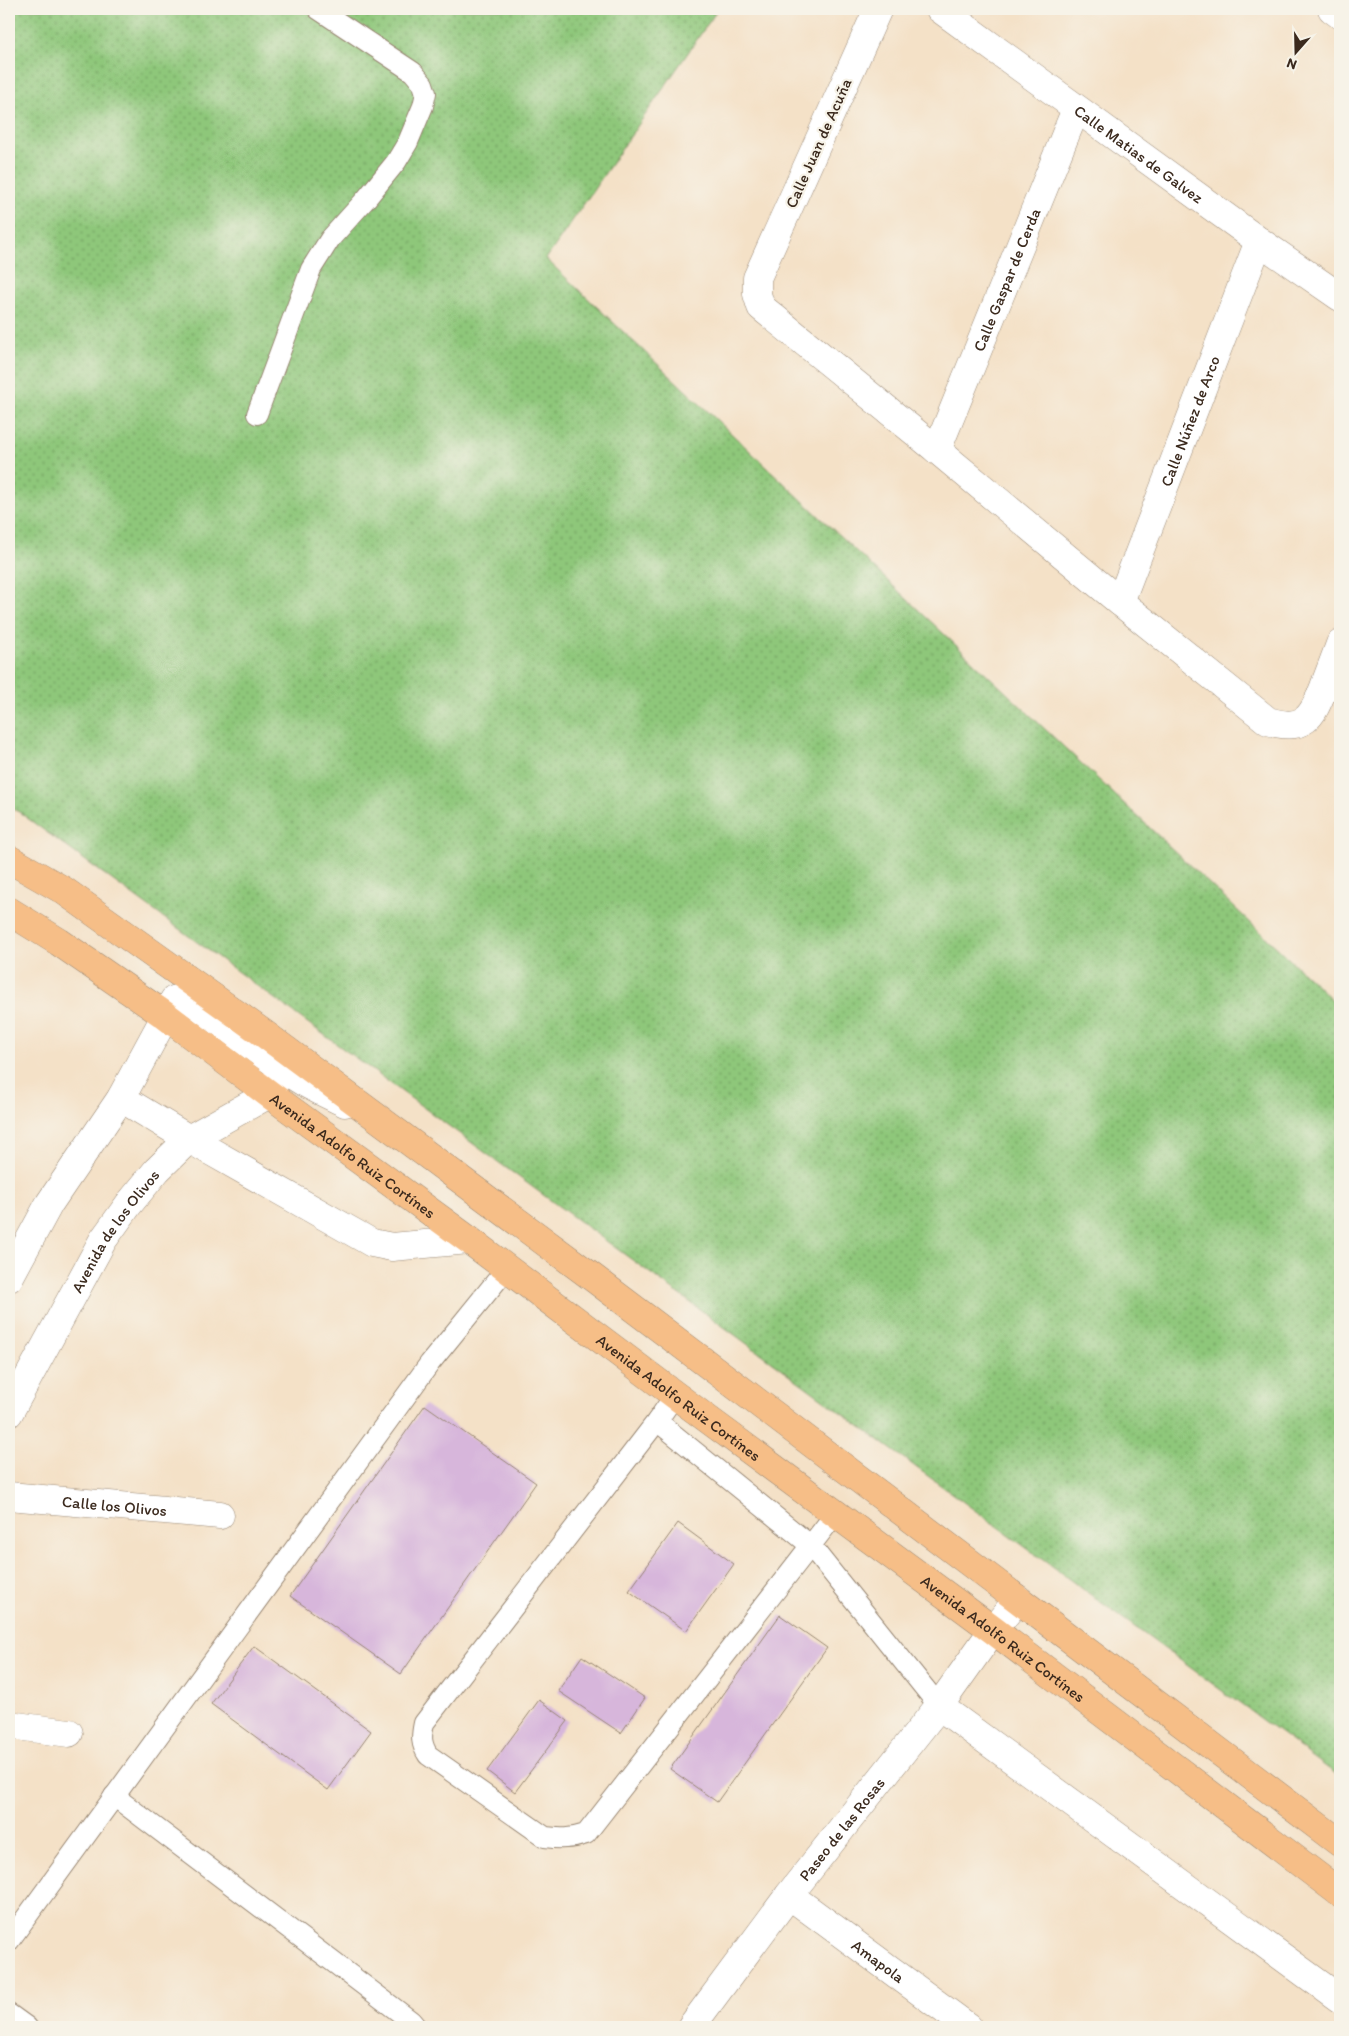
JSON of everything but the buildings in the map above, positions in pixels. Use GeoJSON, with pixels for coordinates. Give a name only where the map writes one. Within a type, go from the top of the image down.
{"type":"FeatureCollection","features":[{"type":"Feature","properties":{"kind":"main road"},"geometry":{"type":"LineString","coordinates":[[9,859],[63,890],[180,971],[430,1156],[1340,1843]]}},
{"type":"Feature","properties":{"kind":"main road","name":"Avenida Adolfo Ruiz Cortínes"},"geometry":{"type":"LineString","coordinates":[[9,911],[59,942],[166,1016],[836,1513],[1340,1893]]}},
{"type":"Feature","properties":{"kind":"street","name":"Calle Juan de Acuña"},"geometry":{"type":"LineString","coordinates":[[878,9],[757,278],[757,294],[761,307],[770,316],[937,450]]}},
{"type":"Feature","properties":{"kind":"street","name":"Calle Matias de Galvez"},"geometry":{"type":"LineString","coordinates":[[940,9],[1259,241],[1340,297]]}},
{"type":"Feature","properties":{"kind":"street"},"geometry":{"type":"LineString","coordinates":[[1332,9],[1340,15]]}},
{"type":"Feature","properties":{"kind":"street","name":"Calle Gaspar de Cerda"},"geometry":{"type":"LineString","coordinates":[[937,450],[1076,109]]}},
{"type":"Feature","properties":{"kind":"street","name":"Calle Núñez de Arco"},"geometry":{"type":"LineString","coordinates":[[1120,602],[1259,241]]}},
{"type":"Feature","properties":{"kind":"street"},"geometry":{"type":"LineString","coordinates":[[937,450],[1120,602],[1268,721],[1282,725],[1295,724],[1307,720],[1316,708],[1340,644]]}},
{"type":"Feature","properties":{"kind":"street"},"geometry":{"type":"LineString","coordinates":[[9,1278],[49,1204],[121,1098],[174,1000],[185,996],[298,1079],[356,1109],[430,1156]]}},
{"type":"Feature","properties":{"kind":"street"},"geometry":{"type":"LineString","coordinates":[[263,1033],[277,1064],[279,1075],[269,1094]]}},
{"type":"Feature","properties":{"kind":"street","name":"Avenida de los Olivos"},"geometry":{"type":"LineString","coordinates":[[9,1413],[103,1240],[129,1204],[157,1170],[189,1140],[269,1094]]}},
{"type":"Feature","properties":{"kind":"street"},"geometry":{"type":"LineString","coordinates":[[121,1098],[189,1140],[372,1243],[392,1247],[469,1240]]}},
{"type":"Feature","properties":{"kind":"street","name":"Calle los Olivos"},"geometry":{"type":"LineString","coordinates":[[9,1496],[220,1515]]}},
{"type":"Feature","properties":{"kind":"street","name":"Paseo de las Rosas"},"geometry":{"type":"LineString","coordinates":[[691,2027],[789,1895],[939,1706],[992,1630],[1018,1599]]}},
{"type":"Feature","properties":{"kind":"street"},"geometry":{"type":"LineString","coordinates":[[939,1706],[1340,1999]]}},
{"type":"Feature","properties":{"kind":"street"},"geometry":{"type":"LineString","coordinates":[[9,1726],[69,1734]]}},
{"type":"Feature","properties":{"kind":"street","name":"Amapola"},"geometry":{"type":"LineString","coordinates":[[789,1895],[968,2027]]}},
{"type":"Feature","properties":{"kind":"lane"},"geometry":{"type":"LineString","coordinates":[[257,414],[311,270],[330,239],[396,162],[408,142],[426,94],[423,84],[413,72],[318,9]]}},
{"type":"Feature","properties":{"kind":"lane"},"geometry":{"type":"LineString","coordinates":[[9,1941],[430,1363],[507,1268]]}},
{"type":"Feature","properties":{"kind":"lane"},"geometry":{"type":"LineString","coordinates":[[675,1395],[424,1724],[421,1736],[422,1746],[428,1756],[545,1837],[573,1839],[586,1834],[836,1513]]}},
{"type":"Feature","properties":{"kind":"lane"},"geometry":{"type":"LineString","coordinates":[[657,1421],[810,1545],[939,1706]]}},
{"type":"Feature","properties":{"kind":"lane"},"geometry":{"type":"LineString","coordinates":[[114,1796],[411,2021],[416,2027]]}},
{"type":"Feature","properties":{"kind":"lane"},"geometry":{"type":"LineString","coordinates":[[9,2014],[28,2027]]}},
{"type":"Feature","properties":{"kind":"green space"},"geometry":{"type":"Polygon","coordinates":[[[9,9],[718,9],[546,259],[1340,1007],[1340,1777],[19,812],[9,807],[9,9]]]}}]}
